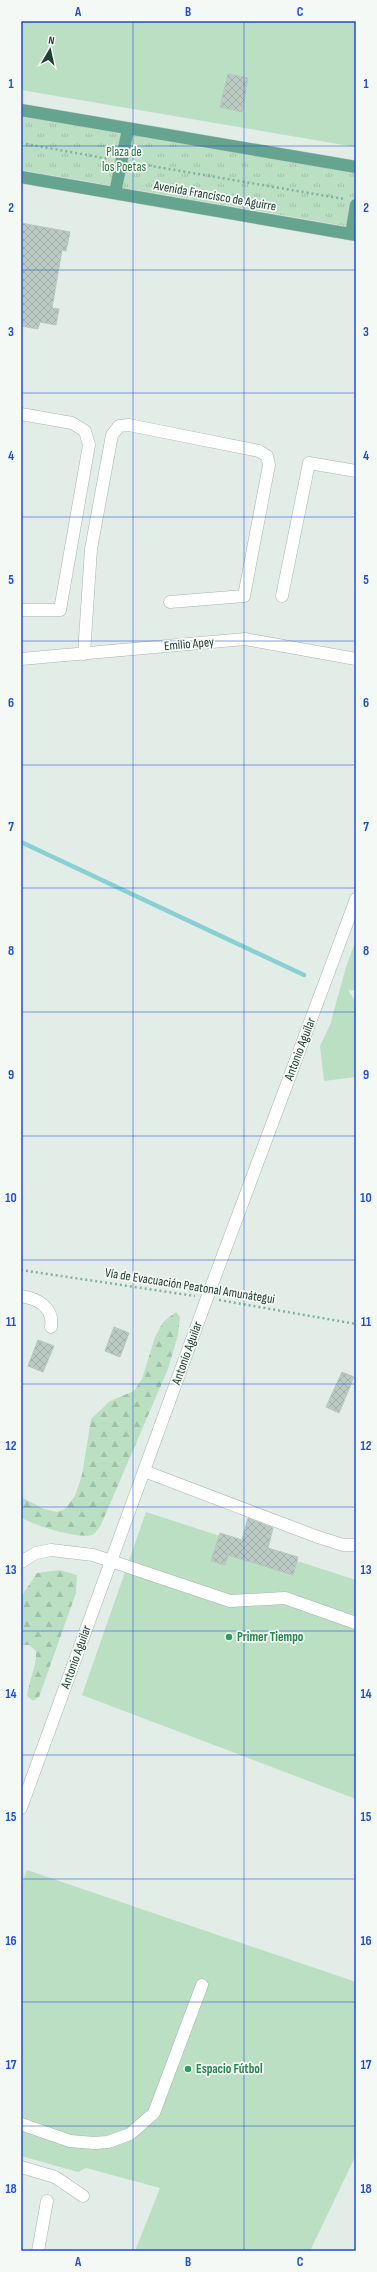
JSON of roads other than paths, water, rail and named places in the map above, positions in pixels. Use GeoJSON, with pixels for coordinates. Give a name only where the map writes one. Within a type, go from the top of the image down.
{"type":"FeatureCollection","features":[{"type":"Feature","properties":{"kind":"main road"},"geometry":{"type":"LineString","coordinates":[[21,110],[356,167]]}},
{"type":"Feature","properties":{"kind":"main road"},"geometry":{"type":"LineString","coordinates":[[115,193],[128,129]]}},
{"type":"Feature","properties":{"kind":"main road","name":"Avenida Francisco de Aguirre"},"geometry":{"type":"LineString","coordinates":[[21,177],[353,234]]}},
{"type":"Feature","properties":{"kind":"main road"},"geometry":{"type":"LineString","coordinates":[[352,202],[353,234]]}},
{"type":"Feature","properties":{"kind":"street"},"geometry":{"type":"LineString","coordinates":[[21,414],[72,423],[85,431],[89,445],[60,610],[21,610]]}},
{"type":"Feature","properties":{"kind":"street"},"geometry":{"type":"LineString","coordinates":[[84,654],[91,549],[112,435],[119,426],[128,424],[259,451],[267,456],[269,466],[244,596],[170,602]]}},
{"type":"Feature","properties":{"kind":"street"},"geometry":{"type":"LineString","coordinates":[[282,596],[309,463],[356,471]]}},
{"type":"Feature","properties":{"kind":"street","name":"Emilio Apey"},"geometry":{"type":"LineString","coordinates":[[21,659],[245,639],[356,659]]}},
{"type":"Feature","properties":{"kind":"street","name":"Antonio Aguilar"},"geometry":{"type":"LineString","coordinates":[[21,1808],[207,1298],[356,899]]}},
{"type":"Feature","properties":{"kind":"street"},"geometry":{"type":"LineString","coordinates":[[21,1296],[28,1297],[49,1309],[52,1318],[51,1327]]}},
{"type":"Feature","properties":{"kind":"street"},"geometry":{"type":"LineString","coordinates":[[144,1471],[315,1536],[343,1545],[356,1545]]}},
{"type":"Feature","properties":{"kind":"street"},"geometry":{"type":"LineString","coordinates":[[21,1562],[36,1553],[51,1550],[93,1555],[230,1601],[284,1598],[356,1623]]}},
{"type":"Feature","properties":{"kind":"street"},"geometry":{"type":"LineString","coordinates":[[21,2124],[70,2141],[94,2143],[130,2134],[154,2113],[202,1985]]}},
{"type":"Feature","properties":{"kind":"street"},"geometry":{"type":"LineString","coordinates":[[21,2167],[55,2177],[83,2196]]}},
{"type":"Feature","properties":{"kind":"street"},"geometry":{"type":"LineString","coordinates":[[38,2251],[47,2201]]}},
{"type":"Feature","properties":{"kind":"waterway"},"geometry":{"type":"LineString","coordinates":[[21,842],[304,975]]}},
{"type":"Feature","properties":{"kind":"place","name":"Primer Tiempo"},"geometry":{"type":"Point","coordinates":[229,1637]}},
{"type":"Feature","properties":{"kind":"place","name":"Espacio Fútbol"},"geometry":{"type":"Point","coordinates":[188,2069]}},
{"type":"Feature","properties":{"kind":"park label","name":"Plaza de los Poetas"},"geometry":{"type":"Point","coordinates":[124,160]}}]}
